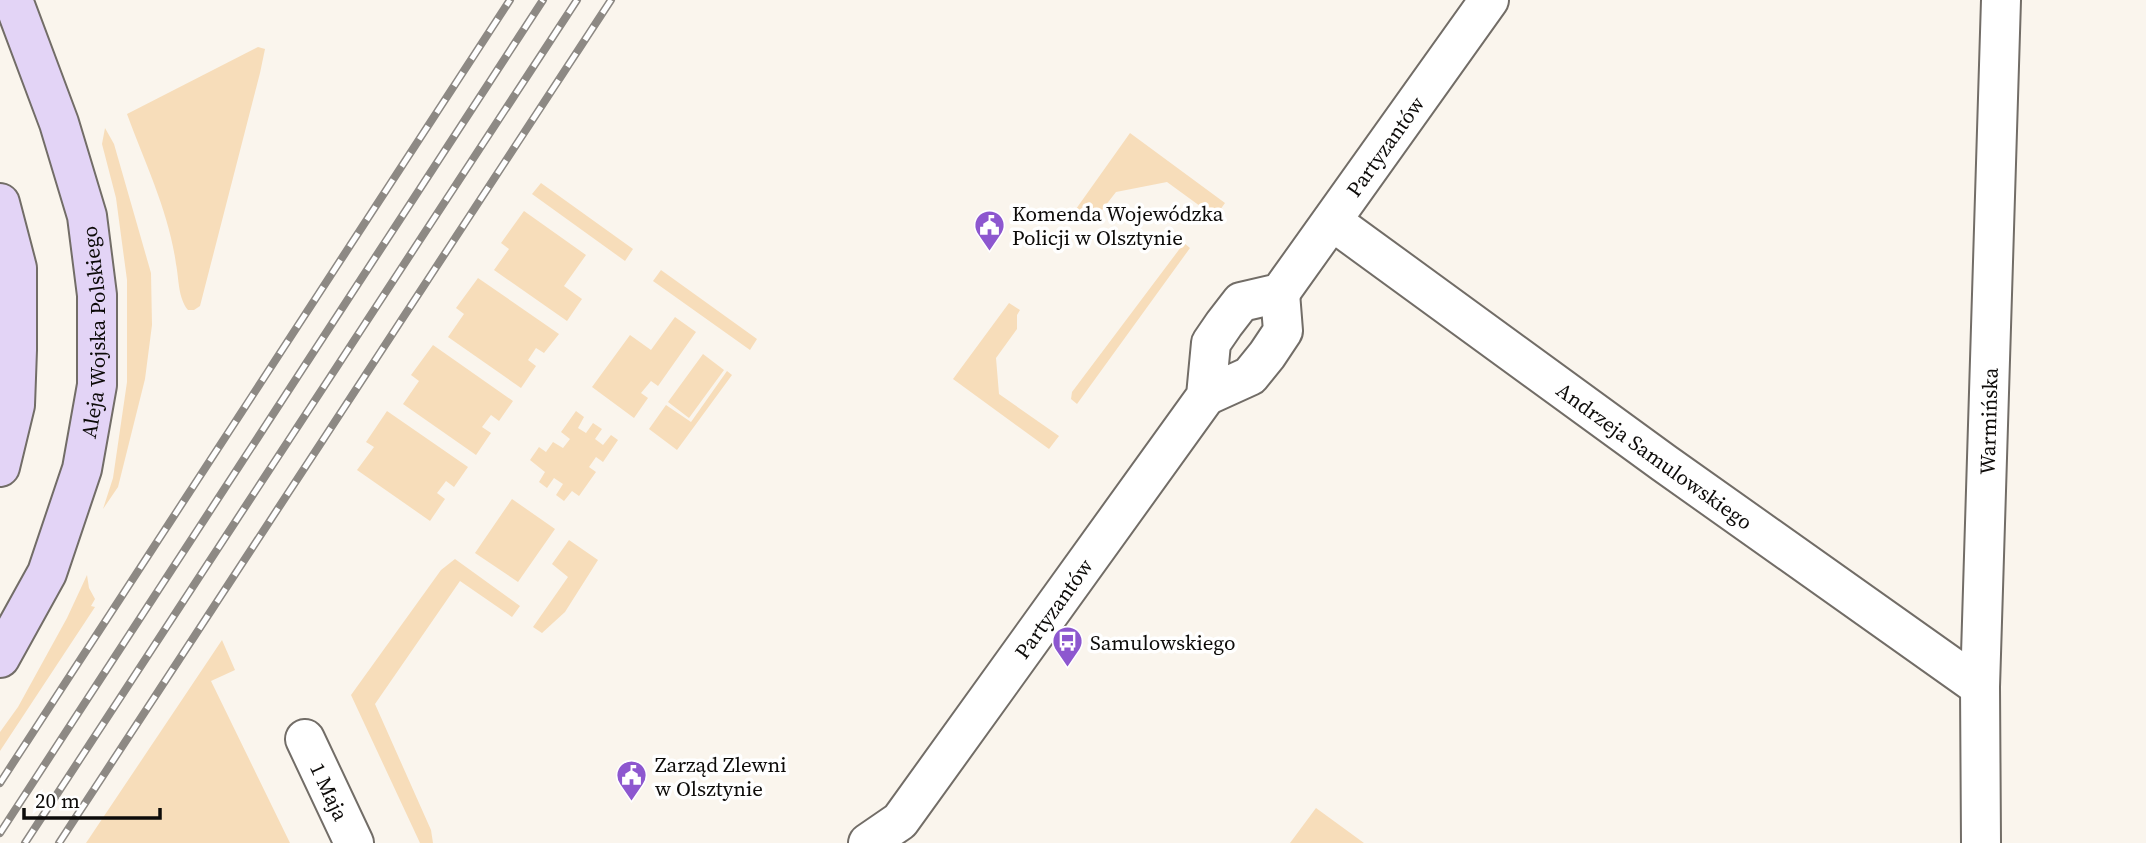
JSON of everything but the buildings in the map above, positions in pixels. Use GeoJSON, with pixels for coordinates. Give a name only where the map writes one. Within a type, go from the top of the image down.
{"type":"FeatureCollection","features":[{"type":"Feature","properties":{"kind":"main road","name":"Aleja Wojska Polskiego"},"geometry":{"type":"LineString","coordinates":[[0,658],[47,573],[82,469],[97,386],[97,295],[87,216],[59,123],[13,0]]}},
{"type":"Feature","properties":{"kind":"main road"},"geometry":{"type":"LineString","coordinates":[[0,203],[17,268],[15,405],[0,467]]}},
{"type":"Feature","properties":{"kind":"street","name":"Partyzantów"},"geometry":{"type":"LineString","coordinates":[[868,843],[897,832],[1206,396],[1250,376],[1267,355],[1283,331],[1280,292],[1489,0]]}},
{"type":"Feature","properties":{"kind":"street","name":"Warmińska"},"geometry":{"type":"LineString","coordinates":[[1981,843],[1980,687],[2001,0]]}},
{"type":"Feature","properties":{"kind":"street","name":"Andrzeja Samulowskiego"},"geometry":{"type":"LineString","coordinates":[[1332,221],[1664,463],[1980,687]]}},
{"type":"Feature","properties":{"kind":"street"},"geometry":{"type":"LineString","coordinates":[[1206,396],[1211,344],[1224,324],[1241,302],[1280,292]]}},
{"type":"Feature","properties":{"kind":"street","name":"1 Maja"},"geometry":{"type":"LineString","coordinates":[[306,739],[354,843]]}},
{"type":"Feature","properties":{"kind":"shaded area"},"geometry":{"type":"Polygon","coordinates":[[[258,47],[265,49],[260,73],[200,306],[188,310],[181,294],[168,226],[127,114],[258,47]]]}},
{"type":"Feature","properties":{"kind":"shaded area"},"geometry":{"type":"Polygon","coordinates":[[[105,128],[114,144],[151,273],[152,325],[145,379],[118,487],[103,509],[113,478],[127,382],[127,280],[116,198],[102,144],[105,128]]]}},
{"type":"Feature","properties":{"kind":"shaded area"},"geometry":{"type":"Polygon","coordinates":[[[1130,133],[1225,203],[1215,217],[1167,182],[1116,192],[1102,210],[1088,213],[1076,209],[1130,133]]]}},
{"type":"Feature","properties":{"kind":"shaded area"},"geometry":{"type":"Polygon","coordinates":[[[541,183],[633,249],[625,261],[532,194],[541,183]]]}},
{"type":"Feature","properties":{"kind":"shaded area"},"geometry":{"type":"Polygon","coordinates":[[[524,211],[586,255],[564,286],[582,299],[567,321],[494,270],[509,249],[501,243],[524,211]]]}},
{"type":"Feature","properties":{"kind":"shaded area"},"geometry":{"type":"Polygon","coordinates":[[[1184,243],[1190,248],[1077,404],[1071,399],[1072,392],[1184,243]]]}},
{"type":"Feature","properties":{"kind":"shaded area"},"geometry":{"type":"Polygon","coordinates":[[[661,270],[757,339],[750,350],[653,281],[661,270]]]}},
{"type":"Feature","properties":{"kind":"shaded area"},"geometry":{"type":"Polygon","coordinates":[[[478,278],[559,334],[544,353],[536,348],[528,360],[536,366],[521,388],[448,337],[464,314],[456,308],[478,278]]]}},
{"type":"Feature","properties":{"kind":"shaded area"},"geometry":{"type":"Polygon","coordinates":[[[1009,303],[1020,310],[1017,315],[1017,329],[996,358],[999,394],[1059,436],[1049,449],[953,379],[1009,303]]]}},
{"type":"Feature","properties":{"kind":"shaded area"},"geometry":{"type":"Polygon","coordinates":[[[675,317],[696,332],[658,386],[651,381],[641,393],[648,398],[634,418],[592,387],[630,335],[651,350],[675,317]]]}},
{"type":"Feature","properties":{"kind":"shaded area"},"geometry":{"type":"Polygon","coordinates":[[[433,345],[513,401],[499,421],[491,415],[482,427],[491,433],[476,455],[403,404],[419,381],[411,375],[433,345]]]}},
{"type":"Feature","properties":{"kind":"shaded area"},"geometry":{"type":"Polygon","coordinates":[[[703,354],[724,370],[689,418],[668,402],[703,354]]]}},
{"type":"Feature","properties":{"kind":"shaded area"},"geometry":{"type":"Polygon","coordinates":[[[727,371],[732,375],[677,450],[649,429],[666,405],[691,422],[727,371]]]}},
{"type":"Feature","properties":{"kind":"shaded area"},"geometry":{"type":"Polygon","coordinates":[[[387,411],[468,467],[454,487],[446,481],[437,493],[445,499],[430,521],[357,470],[374,447],[366,442],[387,411]]]}},
{"type":"Feature","properties":{"kind":"shaded area"},"geometry":{"type":"Polygon","coordinates":[[[576,411],[584,417],[578,428],[586,433],[593,423],[602,429],[595,439],[603,445],[611,435],[618,440],[603,462],[596,457],[589,467],[596,472],[579,496],[572,491],[564,501],[556,495],[563,484],[554,478],[547,488],[539,482],[545,472],[530,460],[539,447],[546,452],[553,442],[563,448],[570,439],[561,432],[576,411]]]}},
{"type":"Feature","properties":{"kind":"shaded area"},"geometry":{"type":"Polygon","coordinates":[[[512,499],[555,529],[518,582],[475,553],[512,499]]]}},
{"type":"Feature","properties":{"kind":"shaded area"},"geometry":{"type":"Polygon","coordinates":[[[569,540],[598,560],[565,612],[542,633],[533,627],[568,577],[552,564],[569,540]]]}},
{"type":"Feature","properties":{"kind":"shaded area"},"geometry":{"type":"Polygon","coordinates":[[[455,559],[520,606],[512,617],[460,581],[375,704],[431,830],[433,843],[420,843],[351,695],[441,570],[455,559]]]}},
{"type":"Feature","properties":{"kind":"shaded area"},"geometry":{"type":"Polygon","coordinates":[[[87,575],[89,588],[95,599],[91,606],[95,607],[0,751],[0,732],[18,707],[67,618],[87,575]]]}},
{"type":"Feature","properties":{"kind":"shaded area"},"geometry":{"type":"Polygon","coordinates":[[[222,640],[235,670],[211,681],[290,843],[86,843],[222,640]]]}},
{"type":"Feature","properties":{"kind":"shaded area"},"geometry":{"type":"Polygon","coordinates":[[[1316,808],[1364,843],[1290,843],[1316,808]]]}},
{"type":"Feature","properties":{"kind":"railway"},"geometry":{"type":"LineString","coordinates":[[0,783],[510,0]]}},
{"type":"Feature","properties":{"kind":"railway"},"geometry":{"type":"LineString","coordinates":[[0,833],[543,0]]}},
{"type":"Feature","properties":{"kind":"railway"},"geometry":{"type":"LineString","coordinates":[[25,843],[577,0]]}},
{"type":"Feature","properties":{"kind":"railway"},"geometry":{"type":"LineString","coordinates":[[59,843],[611,0]]}},
{"type":"Feature","properties":{"kind":"place","name":"Komenda Wojewódzka Policji w Olsztynie"},"geometry":{"type":"Point","coordinates":[989,252]}},
{"type":"Feature","properties":{"kind":"place","name":"Samulowskiego"},"geometry":{"type":"Point","coordinates":[1067,669]}},
{"type":"Feature","properties":{"kind":"place","name":"Zarząd Zlewni w Olsztynie"},"geometry":{"type":"Point","coordinates":[632,803]}}]}
